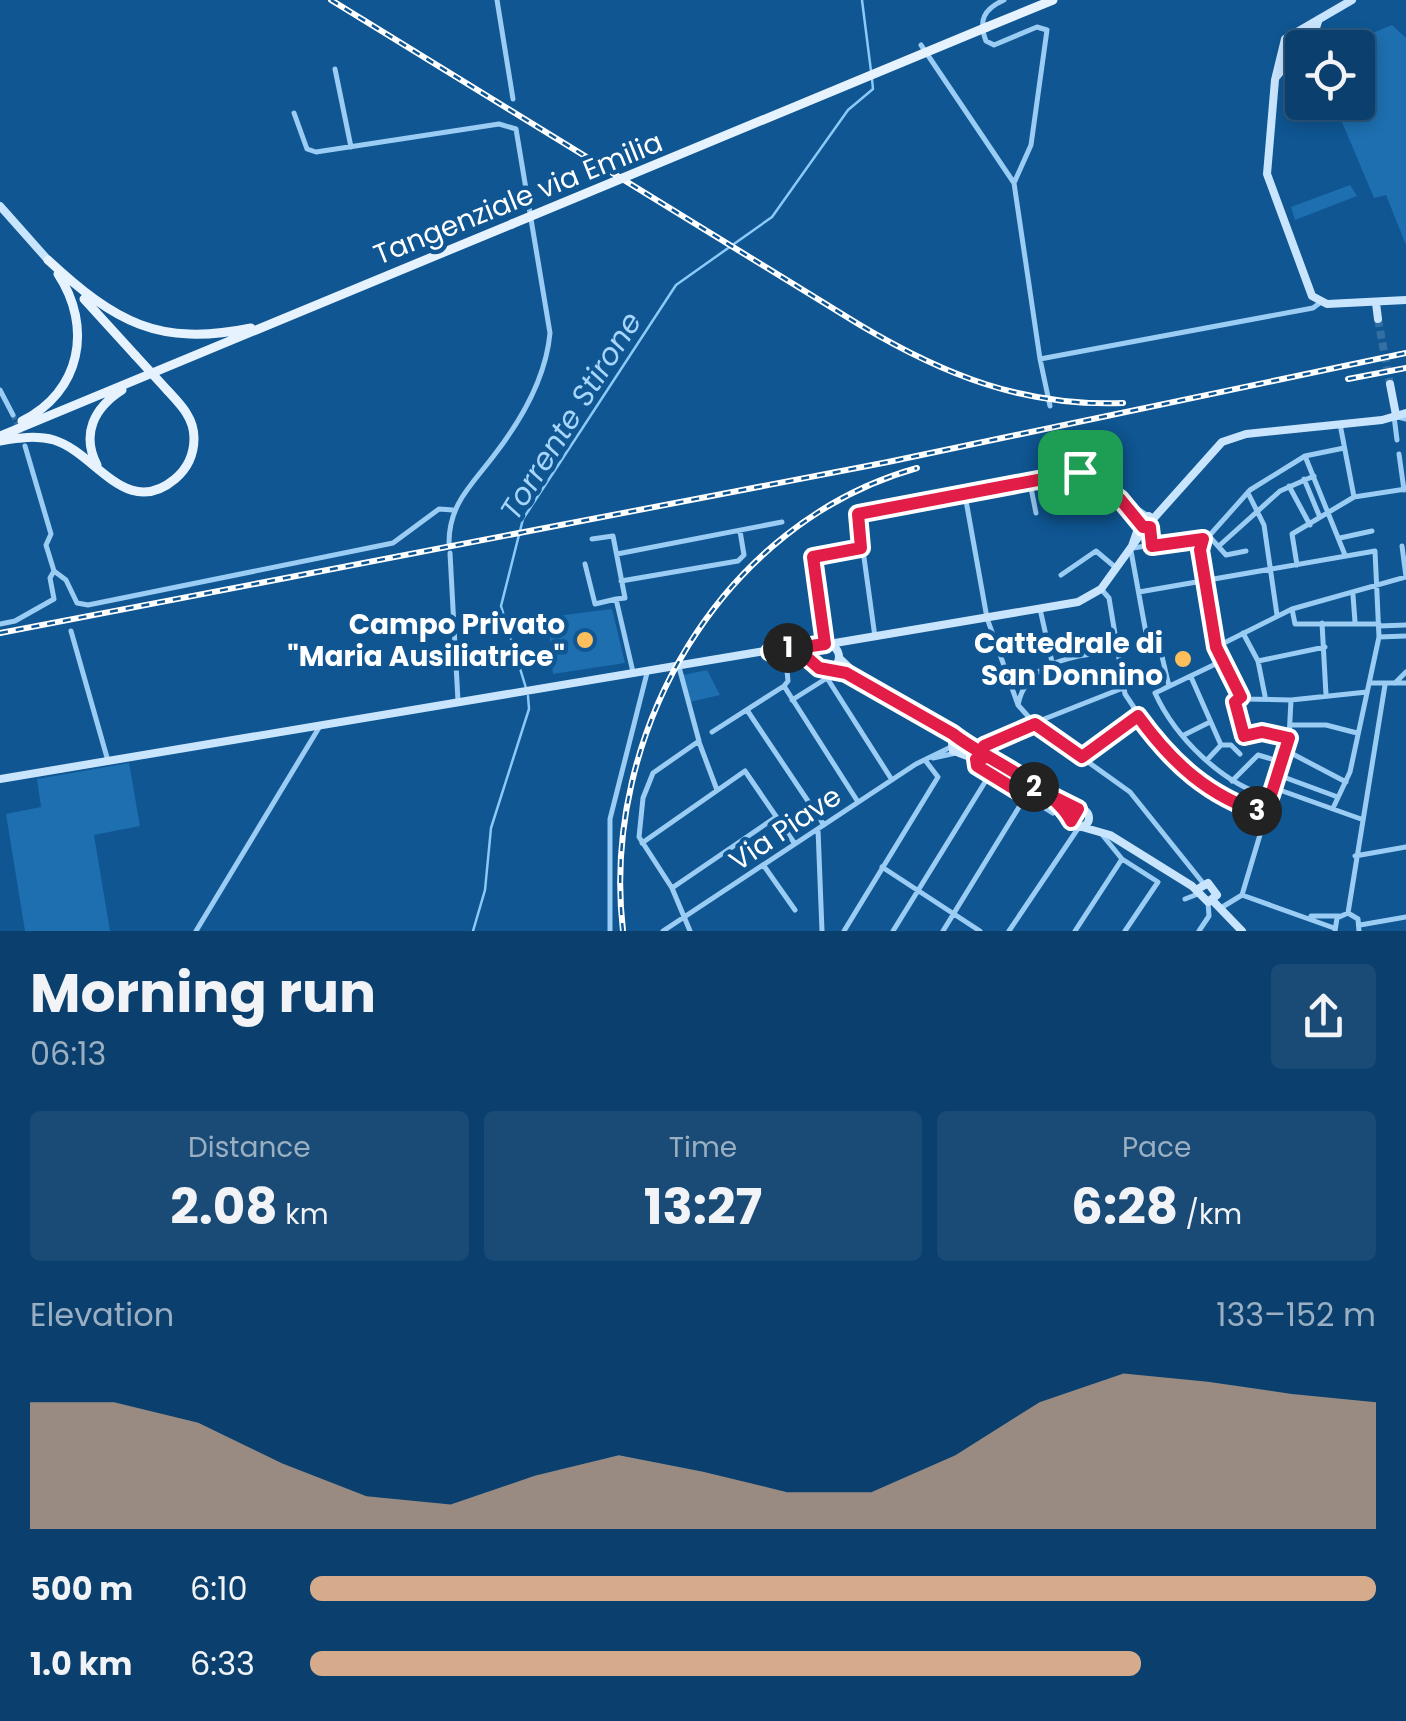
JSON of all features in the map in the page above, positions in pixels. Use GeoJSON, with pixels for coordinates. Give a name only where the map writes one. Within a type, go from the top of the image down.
{"type":"FeatureCollection","features":[{"type":"Feature","properties":{"kind":"main road","name":"Tangenziale via Emilia"},"geometry":{"type":"LineString","coordinates":[[0,437],[1052,0]]}},
{"type":"Feature","properties":{"kind":"main road"},"geometry":{"type":"LineString","coordinates":[[1300,30],[1352,0]]}},
{"type":"Feature","properties":{"kind":"main road"},"geometry":{"type":"LineString","coordinates":[[1315,30],[1319,19]]}},
{"type":"Feature","properties":{"kind":"main road"},"geometry":{"type":"LineString","coordinates":[[1284,44],[1275,80],[1267,174],[1312,296],[1322,302],[1406,300]]}},
{"type":"Feature","properties":{"kind":"main road"},"geometry":{"type":"LineString","coordinates":[[1275,80],[1285,66]]}},
{"type":"Feature","properties":{"kind":"main road"},"geometry":{"type":"LineString","coordinates":[[0,206],[190,417],[194,434],[187,466],[166,485],[152,490],[125,489],[71,447],[54,440],[37,436],[0,437]]}},
{"type":"Feature","properties":{"kind":"main road"},"geometry":{"type":"LineString","coordinates":[[48,260],[89,298],[146,330],[202,336],[272,323]]}},
{"type":"Feature","properties":{"kind":"main road"},"geometry":{"type":"LineString","coordinates":[[0,437],[56,397],[78,350],[76,306],[48,260]]}},
{"type":"Feature","properties":{"kind":"main road"},"geometry":{"type":"LineString","coordinates":[[1376,303],[1378,319]]}},
{"type":"Feature","properties":{"kind":"main road"},"geometry":{"type":"LineString","coordinates":[[104,476],[90,452],[92,424],[102,404],[141,378]]}},
{"type":"Feature","properties":{"kind":"main road"},"geometry":{"type":"LineString","coordinates":[[0,780],[1078,602],[1101,589],[1132,550],[1146,521],[1174,500],[1222,442],[1246,434],[1400,416],[1390,384]]}},
{"type":"Feature","properties":{"kind":"main road"},"geometry":{"type":"LineString","coordinates":[[830,669],[860,639]]}},
{"type":"Feature","properties":{"kind":"main road"},"geometry":{"type":"LineString","coordinates":[[824,645],[863,681]]}},
{"type":"Feature","properties":{"kind":"main road"},"geometry":{"type":"LineString","coordinates":[[814,663],[824,645]]}},
{"type":"Feature","properties":{"kind":"main road"},"geometry":{"type":"LineString","coordinates":[[770,652],[793,652],[863,681],[940,728],[959,747],[1004,769],[1059,804],[1076,825],[1098,829],[1198,887],[1242,931]]}},
{"type":"Feature","properties":{"kind":"main road"},"geometry":{"type":"LineString","coordinates":[[1059,804],[1089,816],[1098,829]]}},
{"type":"Feature","properties":{"kind":"main road"},"geometry":{"type":"LineString","coordinates":[[1076,825],[1078,809]]}},
{"type":"Feature","properties":{"kind":"main road"},"geometry":{"type":"LineString","coordinates":[[1076,825],[1089,816]]}},
{"type":"Feature","properties":{"kind":"main road"},"geometry":{"type":"LineString","coordinates":[[1198,887],[1215,889],[1216,902]]}},
{"type":"Feature","properties":{"kind":"street"},"geometry":{"type":"LineString","coordinates":[[497,0],[513,99]]}},
{"type":"Feature","properties":{"kind":"street"},"geometry":{"type":"LineString","coordinates":[[1004,0],[986,10],[982,20],[986,40],[994,45],[1037,28],[1047,30],[1031,145],[1014,184]]}},
{"type":"Feature","properties":{"kind":"street"},"geometry":{"type":"LineString","coordinates":[[921,45],[1014,184],[1050,406]]}},
{"type":"Feature","properties":{"kind":"street"},"geometry":{"type":"LineString","coordinates":[[335,69],[350,147]]}},
{"type":"Feature","properties":{"kind":"street"},"geometry":{"type":"LineString","coordinates":[[294,113],[307,148],[316,152],[499,124],[516,130],[550,333],[548,362],[509,435],[453,510],[448,543]]}},
{"type":"Feature","properties":{"kind":"street"},"geometry":{"type":"LineString","coordinates":[[1299,310],[1312,296]]}},
{"type":"Feature","properties":{"kind":"street"},"geometry":{"type":"LineString","coordinates":[[1040,359],[1299,310],[1322,302]]}},
{"type":"Feature","properties":{"kind":"street"},"geometry":{"type":"LineString","coordinates":[[0,390],[13,415]]}},
{"type":"Feature","properties":{"kind":"street"},"geometry":{"type":"LineString","coordinates":[[1397,440],[1400,416]]}},
{"type":"Feature","properties":{"kind":"street"},"geometry":{"type":"LineString","coordinates":[[1340,424],[1354,497]]}},
{"type":"Feature","properties":{"kind":"street"},"geometry":{"type":"LineString","coordinates":[[1060,442],[1080,472],[1146,521],[1152,546]]}},
{"type":"Feature","properties":{"kind":"street"},"geometry":{"type":"LineString","coordinates":[[26,446],[52,534],[46,544],[54,571],[63,577],[77,603],[88,605],[393,542],[439,508],[453,510]]}},
{"type":"Feature","properties":{"kind":"street"},"geometry":{"type":"LineString","coordinates":[[1289,738],[1262,732],[1244,736],[1238,700],[1216,647],[1200,550],[1206,538],[1248,492],[1305,456],[1344,448]]}},
{"type":"Feature","properties":{"kind":"street"},"geometry":{"type":"LineString","coordinates":[[1297,565],[1292,534],[1319,515],[1354,497],[1405,489],[1399,454]]}},
{"type":"Feature","properties":{"kind":"street"},"geometry":{"type":"LineString","coordinates":[[1305,456],[1345,556]]}},
{"type":"Feature","properties":{"kind":"street"},"geometry":{"type":"LineString","coordinates":[[875,637],[858,514],[1080,472]]}},
{"type":"Feature","properties":{"kind":"street"},"geometry":{"type":"LineString","coordinates":[[1220,545],[1258,508],[1289,486],[1314,476]]}},
{"type":"Feature","properties":{"kind":"street"},"geometry":{"type":"LineString","coordinates":[[1304,480],[1319,515]]}},
{"type":"Feature","properties":{"kind":"street"},"geometry":{"type":"LineString","coordinates":[[1030,483],[1036,513]]}},
{"type":"Feature","properties":{"kind":"street"},"geometry":{"type":"LineString","coordinates":[[1289,486],[1310,525]]}},
{"type":"Feature","properties":{"kind":"street"},"geometry":{"type":"LineString","coordinates":[[1248,492],[1258,508],[1278,614]]}},
{"type":"Feature","properties":{"kind":"street"},"geometry":{"type":"LineString","coordinates":[[966,495],[988,618],[1018,706],[1035,724],[1151,814],[1198,887],[1185,900]]}},
{"type":"Feature","properties":{"kind":"street"},"geometry":{"type":"LineString","coordinates":[[617,554],[782,522]]}},
{"type":"Feature","properties":{"kind":"street"},"geometry":{"type":"LineString","coordinates":[[622,581],[738,562],[744,555],[740,531]]}},
{"type":"Feature","properties":{"kind":"street"},"geometry":{"type":"LineString","coordinates":[[1340,538],[1372,531]]}},
{"type":"Feature","properties":{"kind":"street"},"geometry":{"type":"LineString","coordinates":[[585,564],[595,604],[625,598],[613,536],[592,539]]}},
{"type":"Feature","properties":{"kind":"street"},"geometry":{"type":"LineString","coordinates":[[1169,686],[1160,648],[1148,644],[1132,550],[1206,538],[1220,545],[1226,555],[1246,551]]}},
{"type":"Feature","properties":{"kind":"street"},"geometry":{"type":"LineString","coordinates":[[1216,647],[1278,614],[1406,577],[1402,546]]}},
{"type":"Feature","properties":{"kind":"street"},"geometry":{"type":"LineString","coordinates":[[824,645],[813,557],[861,548]]}},
{"type":"Feature","properties":{"kind":"street"},"geometry":{"type":"LineString","coordinates":[[1060,575],[1096,551],[1117,569]]}},
{"type":"Feature","properties":{"kind":"street"},"geometry":{"type":"LineString","coordinates":[[1139,592],[1375,551],[1378,637],[1346,782],[1336,794],[1334,806]]}},
{"type":"Feature","properties":{"kind":"street"},"geometry":{"type":"LineString","coordinates":[[450,553],[458,704]]}},
{"type":"Feature","properties":{"kind":"street"},"geometry":{"type":"LineString","coordinates":[[0,624],[47,606],[54,599],[50,578],[54,571]]}},
{"type":"Feature","properties":{"kind":"street"},"geometry":{"type":"LineString","coordinates":[[1101,589],[1109,598],[1120,649],[1123,688],[1138,716],[1170,757],[1216,795],[1265,814]]}},
{"type":"Feature","properties":{"kind":"street"},"geometry":{"type":"LineString","coordinates":[[1353,595],[1355,622]]}},
{"type":"Feature","properties":{"kind":"street"},"geometry":{"type":"LineString","coordinates":[[616,600],[633,675]]}},
{"type":"Feature","properties":{"kind":"street"},"geometry":{"type":"LineString","coordinates":[[1040,608],[1052,662]]}},
{"type":"Feature","properties":{"kind":"street"},"geometry":{"type":"LineString","coordinates":[[1292,609],[1295,624],[1406,625]]}},
{"type":"Feature","properties":{"kind":"street"},"geometry":{"type":"LineString","coordinates":[[1322,624],[1326,696]]}},
{"type":"Feature","properties":{"kind":"street"},"geometry":{"type":"LineString","coordinates":[[71,631],[108,761]]}},
{"type":"Feature","properties":{"kind":"street"},"geometry":{"type":"LineString","coordinates":[[1243,634],[1258,661],[1266,697]]}},
{"type":"Feature","properties":{"kind":"street"},"geometry":{"type":"LineString","coordinates":[[1378,637],[1406,636]]}},
{"type":"Feature","properties":{"kind":"street"},"geometry":{"type":"LineString","coordinates":[[1258,661],[1325,647]]}},
{"type":"Feature","properties":{"kind":"street"},"geometry":{"type":"LineString","coordinates":[[1018,706],[1029,679],[1052,662],[1120,649]]}},
{"type":"Feature","properties":{"kind":"street"},"geometry":{"type":"LineString","coordinates":[[712,732],[784,686],[788,681],[786,660]]}},
{"type":"Feature","properties":{"kind":"street"},"geometry":{"type":"LineString","coordinates":[[1224,660],[1155,693],[1207,760],[1232,780],[1270,797]]}},
{"type":"Feature","properties":{"kind":"street"},"geometry":{"type":"LineString","coordinates":[[679,668],[717,790]]}},
{"type":"Feature","properties":{"kind":"street"},"geometry":{"type":"LineString","coordinates":[[610,931],[610,819],[647,672]]}},
{"type":"Feature","properties":{"kind":"street"},"geometry":{"type":"LineString","coordinates":[[1395,684],[1406,672]]}},
{"type":"Feature","properties":{"kind":"street"},"geometry":{"type":"LineString","coordinates":[[1191,677],[1221,745]]}},
{"type":"Feature","properties":{"kind":"street"},"geometry":{"type":"LineString","coordinates":[[792,700],[826,678],[892,780]]}},
{"type":"Feature","properties":{"kind":"street"},"geometry":{"type":"LineString","coordinates":[[1369,683],[1406,683]]}},
{"type":"Feature","properties":{"kind":"street"},"geometry":{"type":"LineString","coordinates":[[1385,685],[1348,913],[1360,928],[1406,917]]}},
{"type":"Feature","properties":{"kind":"street"},"geometry":{"type":"LineString","coordinates":[[784,686],[858,802]]}},
{"type":"Feature","properties":{"kind":"street","name":"Via Piave"},"geometry":{"type":"LineString","coordinates":[[664,931],[928,759],[998,738],[1123,688]]}},
{"type":"Feature","properties":{"kind":"street"},"geometry":{"type":"LineString","coordinates":[[1238,700],[1291,700],[1367,692]]}},
{"type":"Feature","properties":{"kind":"street"},"geometry":{"type":"LineString","coordinates":[[1242,895],[1286,751],[1292,725],[1291,700]]}},
{"type":"Feature","properties":{"kind":"street"},"geometry":{"type":"LineString","coordinates":[[747,710],[821,827],[822,931]]}},
{"type":"Feature","properties":{"kind":"street"},"geometry":{"type":"LineString","coordinates":[[1082,757],[1138,716]]}},
{"type":"Feature","properties":{"kind":"street"},"geometry":{"type":"LineString","coordinates":[[1184,735],[1209,722]]}},
{"type":"Feature","properties":{"kind":"street"},"geometry":{"type":"LineString","coordinates":[[1292,725],[1326,725],[1358,733]]}},
{"type":"Feature","properties":{"kind":"street"},"geometry":{"type":"LineString","coordinates":[[196,931],[320,726]]}},
{"type":"Feature","properties":{"kind":"street"},"geometry":{"type":"LineString","coordinates":[[998,738],[984,746],[977,766],[1054,814]]}},
{"type":"Feature","properties":{"kind":"street"},"geometry":{"type":"LineString","coordinates":[[690,931],[672,888],[642,844],[643,798],[653,773],[699,742]]}},
{"type":"Feature","properties":{"kind":"street"},"geometry":{"type":"LineString","coordinates":[[1207,760],[1221,745],[1231,745],[1240,754]]}},
{"type":"Feature","properties":{"kind":"street"},"geometry":{"type":"LineString","coordinates":[[1286,751],[1346,782]]}},
{"type":"Feature","properties":{"kind":"street"},"geometry":{"type":"LineString","coordinates":[[1232,780],[1258,754],[1282,762]]}},
{"type":"Feature","properties":{"kind":"street"},"geometry":{"type":"LineString","coordinates":[[844,931],[938,777],[928,759]]}},
{"type":"Feature","properties":{"kind":"street"},"geometry":{"type":"LineString","coordinates":[[642,844],[745,771],[795,844]]}},
{"type":"Feature","properties":{"kind":"street"},"geometry":{"type":"LineString","coordinates":[[892,931],[990,774]]}},
{"type":"Feature","properties":{"kind":"street"},"geometry":{"type":"LineString","coordinates":[[1278,775],[1336,794]]}},
{"type":"Feature","properties":{"kind":"street"},"geometry":{"type":"LineString","coordinates":[[943,931],[1032,786]]}},
{"type":"Feature","properties":{"kind":"street"},"geometry":{"type":"LineString","coordinates":[[1274,788],[1362,819]]}},
{"type":"Feature","properties":{"kind":"street"},"geometry":{"type":"LineString","coordinates":[[672,888],[776,816]]}},
{"type":"Feature","properties":{"kind":"street"},"geometry":{"type":"LineString","coordinates":[[1009,931],[1076,825]]}},
{"type":"Feature","properties":{"kind":"street"},"geometry":{"type":"LineString","coordinates":[[1098,829],[1122,859],[1158,882],[1125,931]]}},
{"type":"Feature","properties":{"kind":"street"},"geometry":{"type":"LineString","coordinates":[[1355,856],[1406,847]]}},
{"type":"Feature","properties":{"kind":"street"},"geometry":{"type":"LineString","coordinates":[[1075,931],[1122,859]]}},
{"type":"Feature","properties":{"kind":"street"},"geometry":{"type":"LineString","coordinates":[[764,866],[795,910]]}},
{"type":"Feature","properties":{"kind":"street"},"geometry":{"type":"LineString","coordinates":[[882,868],[980,931]]}},
{"type":"Feature","properties":{"kind":"street"},"geometry":{"type":"LineString","coordinates":[[1199,931],[1216,902],[1242,895],[1308,916],[1334,929],[1339,916]]}},
{"type":"Feature","properties":{"kind":"street"},"geometry":{"type":"LineString","coordinates":[[1308,916],[1348,913]]}},
{"type":"Feature","properties":{"kind":"shaded area"},"geometry":{"type":"Polygon","coordinates":[[[1392,25],[1406,38],[1406,245],[1386,195],[1374,198],[1341,120],[1375,120],[1375,32],[1392,25]]]}},
{"type":"Feature","properties":{"kind":"shaded area"},"geometry":{"type":"Polygon","coordinates":[[[1350,185],[1357,196],[1295,220],[1291,207],[1350,185]]]}},
{"type":"Feature","properties":{"kind":"shaded area","name":"Campo Privato \"Maria Ausiliatrice\""},"geometry":{"type":"Polygon","coordinates":[[[612,609],[625,663],[553,674],[548,617],[612,609]]]}},
{"type":"Feature","properties":{"kind":"shaded area"},"geometry":{"type":"Polygon","coordinates":[[[707,670],[720,695],[690,702],[683,675],[707,670]]]}},
{"type":"Feature","properties":{"kind":"shaded area"},"geometry":{"type":"Polygon","coordinates":[[[129,763],[140,826],[94,835],[110,931],[25,931],[6,814],[41,807],[37,779],[129,763]]]}},
{"type":"Feature","properties":{"kind":"waterway","name":"Torrente Stirone"},"geometry":{"type":"LineString","coordinates":[[862,0],[871,71]]}},
{"type":"Feature","properties":{"kind":"waterway","name":"Torrente Stirone"},"geometry":{"type":"LineString","coordinates":[[526,688],[501,606],[523,519],[676,285],[772,217],[848,110],[873,89],[872,79]]}},
{"type":"Feature","properties":{"kind":"waterway","name":"Torrente Stirone"},"geometry":{"type":"LineString","coordinates":[[473,931],[485,890],[491,828],[529,709],[528,696]]}},
{"type":"Feature","properties":{"kind":"tunnel"},"geometry":{"type":"LineString","coordinates":[[1378,319],[1390,384]]}},
{"type":"Feature","properties":{"kind":"tunnel"},"geometry":{"type":"LineString","coordinates":[[13,415],[23,439]]}},
{"type":"Feature","properties":{"kind":"railway"},"geometry":{"type":"LineString","coordinates":[[331,0],[891,343],[954,373],[1018,393],[1052,400],[1123,403]]}},
{"type":"Feature","properties":{"kind":"railway"},"geometry":{"type":"LineString","coordinates":[[0,633],[888,462],[1406,353]]}},
{"type":"Feature","properties":{"kind":"railway"},"geometry":{"type":"LineString","coordinates":[[1348,379],[1406,368]]}},
{"type":"Feature","properties":{"kind":"railway"},"geometry":{"type":"LineString","coordinates":[[623,931],[621,857],[632,783],[654,712],[688,646],[732,587],[785,536],[847,496],[917,468]]}},
{"type":"Feature","properties":{"kind":"place","name":"Campo Privato \"Maria Ausiliatrice\""},"geometry":{"type":"Point","coordinates":[585,640]}},
{"type":"Feature","properties":{"kind":"place","name":"Cattedrale di San Donnino"},"geometry":{"type":"Point","coordinates":[1183,659]}},
{"type":"Feature","properties":{"kind":"route"},"geometry":{"type":"LineString","coordinates":[[1080,472],[858,514],[861,548],[813,557],[825,644],[770,652],[804,655],[822,670],[846,673],[863,681],[953,734],[967,745],[984,754],[1004,769],[1010,772],[1059,804],[1071,821],[1078,809],[1059,804],[1032,786],[1026,796],[977,766],[976,759],[984,758],[984,754],[983,748],[984,746],[1035,724],[1082,757],[1138,716],[1161,748],[1216,795],[1265,814],[1289,738],[1262,732],[1244,736],[1235,702],[1241,697],[1216,647],[1200,550],[1203,539],[1152,546],[1150,527],[1143,527],[1120,499],[1080,472]]}}]}
